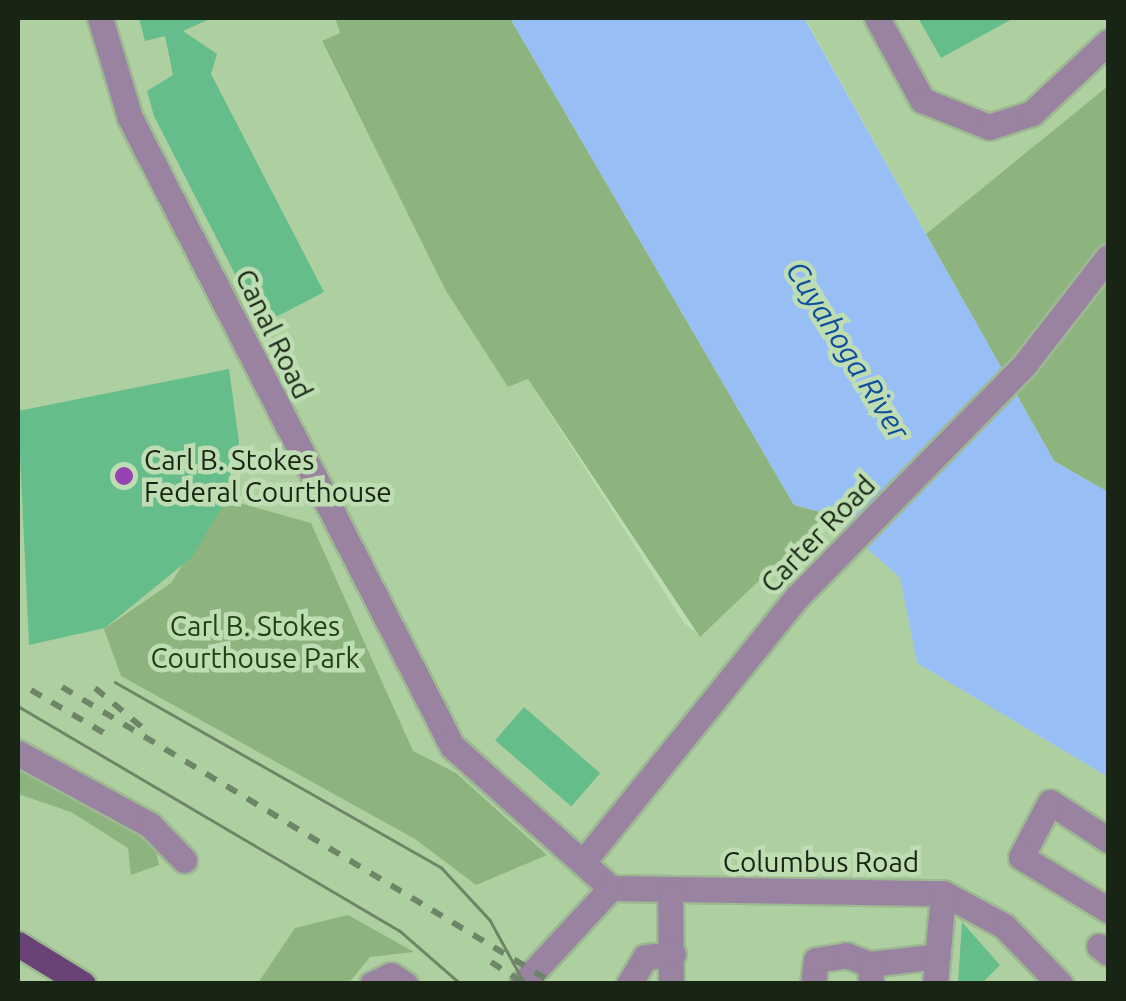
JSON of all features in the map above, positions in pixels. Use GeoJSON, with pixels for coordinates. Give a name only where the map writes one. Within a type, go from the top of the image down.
{"type":"FeatureCollection","features":[{"type":"Feature","properties":{"kind":"main road"},"geometry":{"type":"LineString","coordinates":[[18,944],[83,984]]}},
{"type":"Feature","properties":{"kind":"street","name":"Canal Road"},"geometry":{"type":"LineString","coordinates":[[100,18],[130,118],[435,725],[610,888]]}},
{"type":"Feature","properties":{"kind":"street"},"geometry":{"type":"LineString","coordinates":[[878,18],[922,100],[989,128],[1032,113],[1108,42]]}},
{"type":"Feature","properties":{"kind":"street","name":"Carter Road"},"geometry":{"type":"LineString","coordinates":[[583,862],[797,597],[1025,364],[1108,258]]}},
{"type":"Feature","properties":{"kind":"street"},"geometry":{"type":"LineString","coordinates":[[18,752],[150,824],[184,860]]}},
{"type":"Feature","properties":{"kind":"street"},"geometry":{"type":"LineString","coordinates":[[1108,840],[1050,802],[1020,857],[1108,910]]}},
{"type":"Feature","properties":{"kind":"street"},"geometry":{"type":"LineString","coordinates":[[522,984],[610,888]]}},
{"type":"Feature","properties":{"kind":"street","name":"Columbus Road"},"geometry":{"type":"LineString","coordinates":[[610,888],[670,894],[943,893],[1004,926],[1060,984]]}},
{"type":"Feature","properties":{"kind":"street"},"geometry":{"type":"LineString","coordinates":[[936,984],[943,893]]}},
{"type":"Feature","properties":{"kind":"street"},"geometry":{"type":"LineString","coordinates":[[670,894],[671,984]]}},
{"type":"Feature","properties":{"kind":"street"},"geometry":{"type":"LineString","coordinates":[[628,984],[645,957],[673,954]]}},
{"type":"Feature","properties":{"kind":"street"},"geometry":{"type":"LineString","coordinates":[[813,984],[821,955],[871,974],[938,956]]}},
{"type":"Feature","properties":{"kind":"street"},"geometry":{"type":"LineString","coordinates":[[372,984],[390,975],[405,984]]}},
{"type":"Feature","properties":{"kind":"shaded area"},"geometry":{"type":"Polygon","coordinates":[[[18,18],[335,18],[340,33],[322,42],[446,291],[508,387],[528,379],[684,623],[701,636],[829,514],[900,578],[917,663],[1108,777],[1108,983],[18,983],[18,18]]]}},
{"type":"Feature","properties":{"kind":"shaded area"},"geometry":{"type":"Polygon","coordinates":[[[805,18],[1108,18],[1108,86],[926,234],[805,18]]]}},
{"type":"Feature","properties":{"kind":"green space"},"geometry":{"type":"Polygon","coordinates":[[[335,18],[510,18],[794,505],[829,514],[700,637],[528,379],[508,387],[446,291],[322,41],[340,33],[335,18]]]}},
{"type":"Feature","properties":{"kind":"green space"},"geometry":{"type":"Polygon","coordinates":[[[1108,86],[1108,492],[1054,461],[926,234],[1108,86]]]}},
{"type":"Feature","properties":{"kind":"green space","name":"Carl B. Stokes Courthouse Park"},"geometry":{"type":"Polygon","coordinates":[[[225,499],[311,523],[413,751],[456,773],[547,855],[476,885],[415,839],[121,676],[104,629],[171,583],[225,499]]]}},
{"type":"Feature","properties":{"kind":"green space"},"geometry":{"type":"Polygon","coordinates":[[[18,770],[89,787],[150,825],[159,865],[131,875],[128,848],[71,812],[18,794],[18,770]]]}},
{"type":"Feature","properties":{"kind":"green space"},"geometry":{"type":"Polygon","coordinates":[[[348,915],[414,952],[370,957],[349,983],[258,983],[295,928],[348,915]]]}},
{"type":"Feature","properties":{"kind":"water","name":"Cuyahoga River"},"geometry":{"type":"Polygon","coordinates":[[[510,18],[804,18],[1054,461],[1108,492],[1108,777],[917,663],[900,578],[829,514],[794,505],[510,18]]]}},
{"type":"Feature","properties":{"kind":"building"},"geometry":{"type":"Polygon","coordinates":[[[139,18],[212,18],[183,31],[217,54],[211,74],[324,292],[261,325],[154,116],[147,91],[173,75],[165,36],[145,41],[139,18]]]}},
{"type":"Feature","properties":{"kind":"building"},"geometry":{"type":"Polygon","coordinates":[[[918,18],[1014,18],[941,58],[918,18]]]}},
{"type":"Feature","properties":{"kind":"building","name":"Carl B. Stokes Federal Courthouse"},"geometry":{"type":"Polygon","coordinates":[[[229,369],[239,442],[221,509],[192,557],[105,628],[29,645],[18,411],[229,369]]]}},
{"type":"Feature","properties":{"kind":"building"},"geometry":{"type":"Polygon","coordinates":[[[524,707],[600,773],[571,806],[495,740],[524,707]]]}},
{"type":"Feature","properties":{"kind":"building"},"geometry":{"type":"Polygon","coordinates":[[[962,922],[1000,965],[981,984],[958,984],[962,922]]]}},
{"type":"Feature","properties":{"kind":"tram line"},"geometry":{"type":"LineString","coordinates":[[115,682],[441,867],[490,920],[525,984]]}},
{"type":"Feature","properties":{"kind":"tram line"},"geometry":{"type":"LineString","coordinates":[[18,706],[399,930],[461,984]]}},
{"type":"Feature","properties":{"kind":"railway"},"geometry":{"type":"LineString","coordinates":[[62,687],[555,984]]}},
{"type":"Feature","properties":{"kind":"railway"},"geometry":{"type":"LineString","coordinates":[[95,688],[144,729]]}},
{"type":"Feature","properties":{"kind":"railway"},"geometry":{"type":"LineString","coordinates":[[31,690],[104,733]]}},
{"type":"Feature","properties":{"kind":"railway"},"geometry":{"type":"LineString","coordinates":[[491,962],[525,984]]}},
{"type":"Feature","properties":{"kind":"place","name":"Carl B. Stokes Federal Courthouse"},"geometry":{"type":"Point","coordinates":[124,476]}}]}
